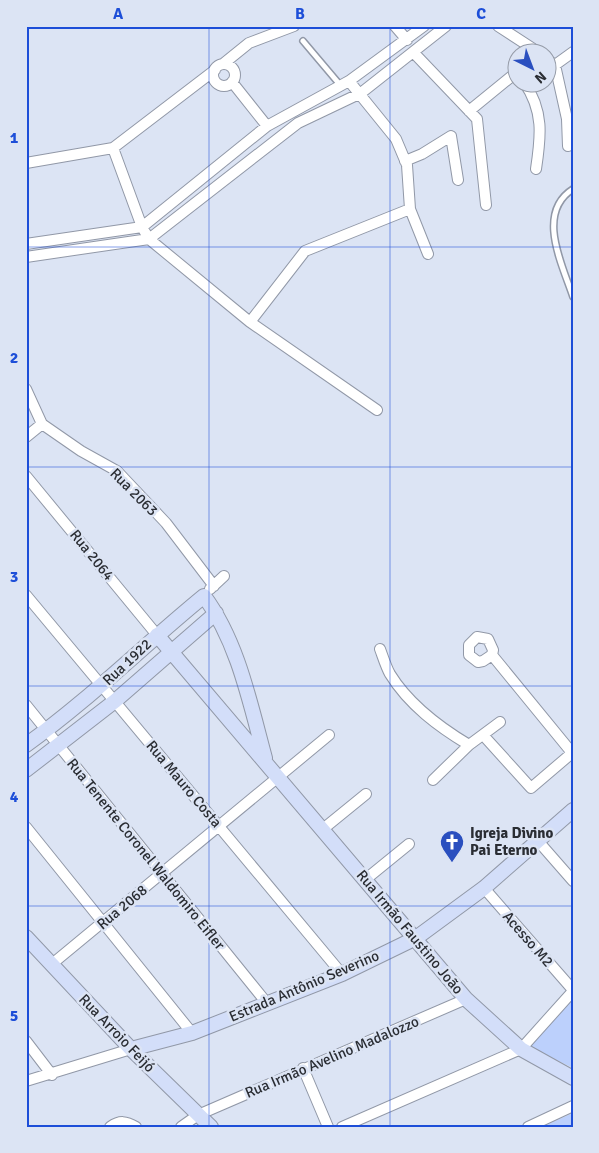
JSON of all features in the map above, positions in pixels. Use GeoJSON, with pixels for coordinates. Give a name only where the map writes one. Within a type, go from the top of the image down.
{"type":"FeatureCollection","features":[{"type":"Feature","properties":{"kind":"street"},"geometry":{"type":"LineString","coordinates":[[26,163],[113,148],[196,86],[240,49],[294,26]]}},
{"type":"Feature","properties":{"kind":"street"},"geometry":{"type":"LineString","coordinates":[[395,26],[407,40]]}},
{"type":"Feature","properties":{"kind":"street"},"geometry":{"type":"LineString","coordinates":[[26,244],[142,227],[267,126],[345,84],[424,26]]}},
{"type":"Feature","properties":{"kind":"street"},"geometry":{"type":"LineString","coordinates":[[26,256],[149,239],[298,122],[361,93],[446,26]]}},
{"type":"Feature","properties":{"kind":"street"},"geometry":{"type":"LineString","coordinates":[[498,26],[523,42]]}},
{"type":"Feature","properties":{"kind":"street"},"geometry":{"type":"LineString","coordinates":[[196,86],[226,85],[234,77],[240,49]]}},
{"type":"Feature","properties":{"kind":"street"},"geometry":{"type":"LineString","coordinates":[[414,52],[476,119],[486,205]]}},
{"type":"Feature","properties":{"kind":"street"},"geometry":{"type":"LineString","coordinates":[[556,60],[573,52]]}},
{"type":"Feature","properties":{"kind":"street"},"geometry":{"type":"LineString","coordinates":[[223,64],[230,66],[234,77],[267,126]]}},
{"type":"Feature","properties":{"kind":"street"},"geometry":{"type":"LineString","coordinates":[[214,70],[214,78],[218,84]]}},
{"type":"Feature","properties":{"kind":"street"},"geometry":{"type":"LineString","coordinates":[[556,80],[567,120],[568,146]]}},
{"type":"Feature","properties":{"kind":"street"},"geometry":{"type":"LineString","coordinates":[[469,111],[506,81]]}},
{"type":"Feature","properties":{"kind":"street"},"geometry":{"type":"LineString","coordinates":[[345,84],[361,93],[396,139],[405,161],[410,208],[428,254]]}},
{"type":"Feature","properties":{"kind":"street"},"geometry":{"type":"LineString","coordinates":[[529,92],[537,108],[541,134],[536,169]]}},
{"type":"Feature","properties":{"kind":"street"},"geometry":{"type":"LineString","coordinates":[[405,161],[422,154],[450,136],[458,180]]}},
{"type":"Feature","properties":{"kind":"street"},"geometry":{"type":"LineString","coordinates":[[113,148],[142,227],[149,239],[250,322],[377,410]]}},
{"type":"Feature","properties":{"kind":"street"},"geometry":{"type":"LineString","coordinates":[[250,322],[305,251],[410,208]]}},
{"type":"Feature","properties":{"kind":"street"},"geometry":{"type":"LineString","coordinates":[[26,390],[42,424],[26,437]]}},
{"type":"Feature","properties":{"kind":"street","name":"Rua 2063"},"geometry":{"type":"LineString","coordinates":[[42,424],[81,451],[117,471],[166,523],[209,591]]}},
{"type":"Feature","properties":{"kind":"street","name":"Rua 2064"},"geometry":{"type":"LineString","coordinates":[[26,476],[157,635]]}},
{"type":"Feature","properties":{"kind":"street","name":"Rua 1922"},"geometry":{"type":"LineString","coordinates":[[26,745],[101,686],[224,576]]}},
{"type":"Feature","properties":{"kind":"street","name":"Rua Irmão Faustino João"},"geometry":{"type":"LineString","coordinates":[[209,591],[237,663],[266,763]]}},
{"type":"Feature","properties":{"kind":"street","name":"Rua Mauro Costa"},"geometry":{"type":"LineString","coordinates":[[26,595],[342,974]]}},
{"type":"Feature","properties":{"kind":"street","name":"Rua 1922"},"geometry":{"type":"LineString","coordinates":[[26,770],[115,702],[216,613]]}},
{"type":"Feature","properties":{"kind":"street","name":"Rua Irmão Faustino João"},"geometry":{"type":"LineString","coordinates":[[157,635],[466,999],[521,1049],[573,1078]]}},
{"type":"Feature","properties":{"kind":"street"},"geometry":{"type":"LineString","coordinates":[[380,649],[390,674],[425,715],[469,745]]}},
{"type":"Feature","properties":{"kind":"street"},"geometry":{"type":"LineString","coordinates":[[483,735],[531,788],[572,754],[492,654]]}},
{"type":"Feature","properties":{"kind":"street","name":"Rua Tenente Coronel Waldomiro Eifler"},"geometry":{"type":"LineString","coordinates":[[26,705],[266,1002]]}},
{"type":"Feature","properties":{"kind":"street"},"geometry":{"type":"LineString","coordinates":[[433,780],[469,745],[500,722]]}},
{"type":"Feature","properties":{"kind":"street","name":"Rua 2068"},"geometry":{"type":"LineString","coordinates":[[52,964],[104,923],[329,735]]}},
{"type":"Feature","properties":{"kind":"street"},"geometry":{"type":"LineString","coordinates":[[323,829],[366,794]]}},
{"type":"Feature","properties":{"kind":"street","name":"Estrada Antônio Severino"},"geometry":{"type":"LineString","coordinates":[[26,1080],[52,1075],[131,1049],[192,1033],[266,1002],[342,974],[416,938],[484,888],[573,810]]}},
{"type":"Feature","properties":{"kind":"street"},"geometry":{"type":"LineString","coordinates":[[26,827],[192,1033]]}},
{"type":"Feature","properties":{"kind":"street"},"geometry":{"type":"LineString","coordinates":[[538,841],[573,881]]}},
{"type":"Feature","properties":{"kind":"street"},"geometry":{"type":"LineString","coordinates":[[366,879],[409,844]]}},
{"type":"Feature","properties":{"kind":"street","name":"Acesso M2"},"geometry":{"type":"LineString","coordinates":[[484,888],[573,990]]}},
{"type":"Feature","properties":{"kind":"street","name":"Rua Arroio Feijó"},"geometry":{"type":"LineString","coordinates":[[26,937],[131,1049],[211,1127]]}},
{"type":"Feature","properties":{"kind":"street"},"geometry":{"type":"LineString","coordinates":[[342,1127],[521,1049],[573,990]]}},
{"type":"Feature","properties":{"kind":"street","name":"Rua Irmão Avelino Madalozzo"},"geometry":{"type":"LineString","coordinates":[[181,1127],[198,1115],[466,999]]}},
{"type":"Feature","properties":{"kind":"street"},"geometry":{"type":"LineString","coordinates":[[26,1041],[52,1075]]}},
{"type":"Feature","properties":{"kind":"street"},"geometry":{"type":"LineString","coordinates":[[303,1068],[328,1127]]}},
{"type":"Feature","properties":{"kind":"street"},"geometry":{"type":"LineString","coordinates":[[528,1127],[573,1106]]}},
{"type":"Feature","properties":{"kind":"street"},"geometry":{"type":"LineString","coordinates":[[110,1127],[116,1122],[125,1121],[136,1127]]}},
{"type":"Feature","properties":{"kind":"lane"},"geometry":{"type":"LineString","coordinates":[[304,41],[345,84]]}},
{"type":"Feature","properties":{"kind":"lane"},"geometry":{"type":"LineString","coordinates":[[573,189],[557,207],[553,225],[555,242],[573,297]]}},
{"type":"Feature","properties":{"kind":"shaded area"},"geometry":{"type":"Polygon","coordinates":[[[573,997],[573,1068],[528,1046],[573,997]]]}},
{"type":"Feature","properties":{"kind":"shaded area"},"geometry":{"type":"Polygon","coordinates":[[[573,1113],[573,1127],[542,1127],[573,1113]]]}},
{"type":"Feature","properties":{"kind":"place","name":"Igreja Divino Pai Eterno"},"geometry":{"type":"Point","coordinates":[452,863]}}]}
